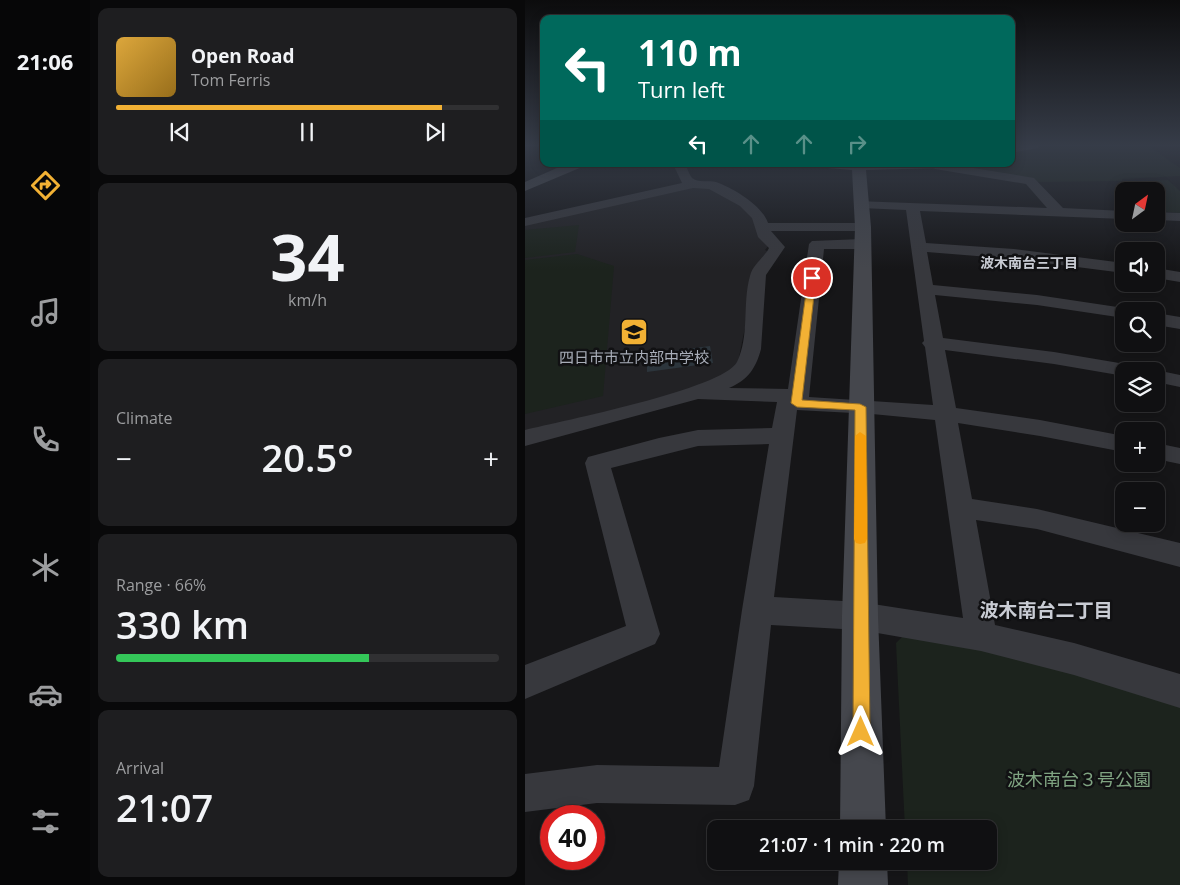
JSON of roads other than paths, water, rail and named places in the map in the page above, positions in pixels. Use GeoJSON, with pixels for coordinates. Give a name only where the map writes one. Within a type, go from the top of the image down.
{"type":"FeatureCollection","features":[{"type":"Feature","properties":{"kind":"street"},"geometry":{"type":"LineString","coordinates":[[525,222],[683,186]]}},
{"type":"Feature","properties":{"kind":"street"},"geometry":{"type":"LineString","coordinates":[[525,438],[691,394],[719,384],[741,373],[751,353],[759,273],[774,255],[777,247],[766,237],[759,217],[745,203],[713,186]]}},
{"type":"Feature","properties":{"kind":"street"},"geometry":{"type":"LineString","coordinates":[[856,186],[861,204],[862,235],[860,616],[863,820]]}},
{"type":"Feature","properties":{"kind":"street"},"geometry":{"type":"LineString","coordinates":[[1035,186],[1059,212]]}},
{"type":"Feature","properties":{"kind":"street"},"geometry":{"type":"LineString","coordinates":[[861,204],[1115,215]]}},
{"type":"Feature","properties":{"kind":"street"},"geometry":{"type":"LineString","coordinates":[[912,206],[981,636]]}},
{"type":"Feature","properties":{"kind":"street"},"geometry":{"type":"LineString","coordinates":[[1165,217],[1179,218]]}},
{"type":"Feature","properties":{"kind":"street"},"geometry":{"type":"LineString","coordinates":[[763,227],[862,235]]}},
{"type":"Feature","properties":{"kind":"street"},"geometry":{"type":"LineString","coordinates":[[525,793],[597,784],[735,786],[757,610],[782,436],[787,403],[791,399],[817,244],[862,235]]}},
{"type":"Feature","properties":{"kind":"street"},"geometry":{"type":"LineString","coordinates":[[918,247],[1015,254],[1115,267]]}},
{"type":"Feature","properties":{"kind":"street"},"geometry":{"type":"LineString","coordinates":[[1165,274],[1180,277]]}},
{"type":"Feature","properties":{"kind":"street"},"geometry":{"type":"LineString","coordinates":[[925,290],[1037,300],[1115,312]]}},
{"type":"Feature","properties":{"kind":"street"},"geometry":{"type":"LineString","coordinates":[[1165,320],[1180,323]]}},
{"type":"Feature","properties":{"kind":"street"},"geometry":{"type":"LineString","coordinates":[[933,343],[1053,358],[1115,368]]}},
{"type":"Feature","properties":{"kind":"street"},"geometry":{"type":"LineString","coordinates":[[1165,378],[1180,381]]}},
{"type":"Feature","properties":{"kind":"street"},"geometry":{"type":"LineString","coordinates":[[691,394],[791,399],[944,414],[1060,431],[1115,442]]}},
{"type":"Feature","properties":{"kind":"street"},"geometry":{"type":"LineString","coordinates":[[525,682],[644,634],[597,463],[659,446],[698,438],[782,436]]}},
{"type":"Feature","properties":{"kind":"street"},"geometry":{"type":"LineString","coordinates":[[1165,453],[1180,456]]}},
{"type":"Feature","properties":{"kind":"street"},"geometry":{"type":"LineString","coordinates":[[959,507],[1037,519],[1180,555]]}},
{"type":"Feature","properties":{"kind":"street"},"geometry":{"type":"LineString","coordinates":[[757,610],[860,616],[981,636],[1074,659],[1180,691]]}},
{"type":"Feature","properties":{"kind":"street"},"geometry":{"type":"LineString","coordinates":[[863,870],[863,885]]}},
{"type":"Feature","properties":{"kind":"place","name":"四日市市立内部中学校"},"geometry":{"type":"Point","coordinates":[634,332]}},
{"type":"Feature","properties":{"kind":"district","name":"波木南台三丁目"},"geometry":{"type":"Point","coordinates":[1029,263]}},
{"type":"Feature","properties":{"kind":"district","name":"波木南台二丁目"},"geometry":{"type":"Point","coordinates":[1046,610]}},
{"type":"Feature","properties":{"kind":"park label","name":"波木南台３号公園"},"geometry":{"type":"Point","coordinates":[1079,780]}}]}
